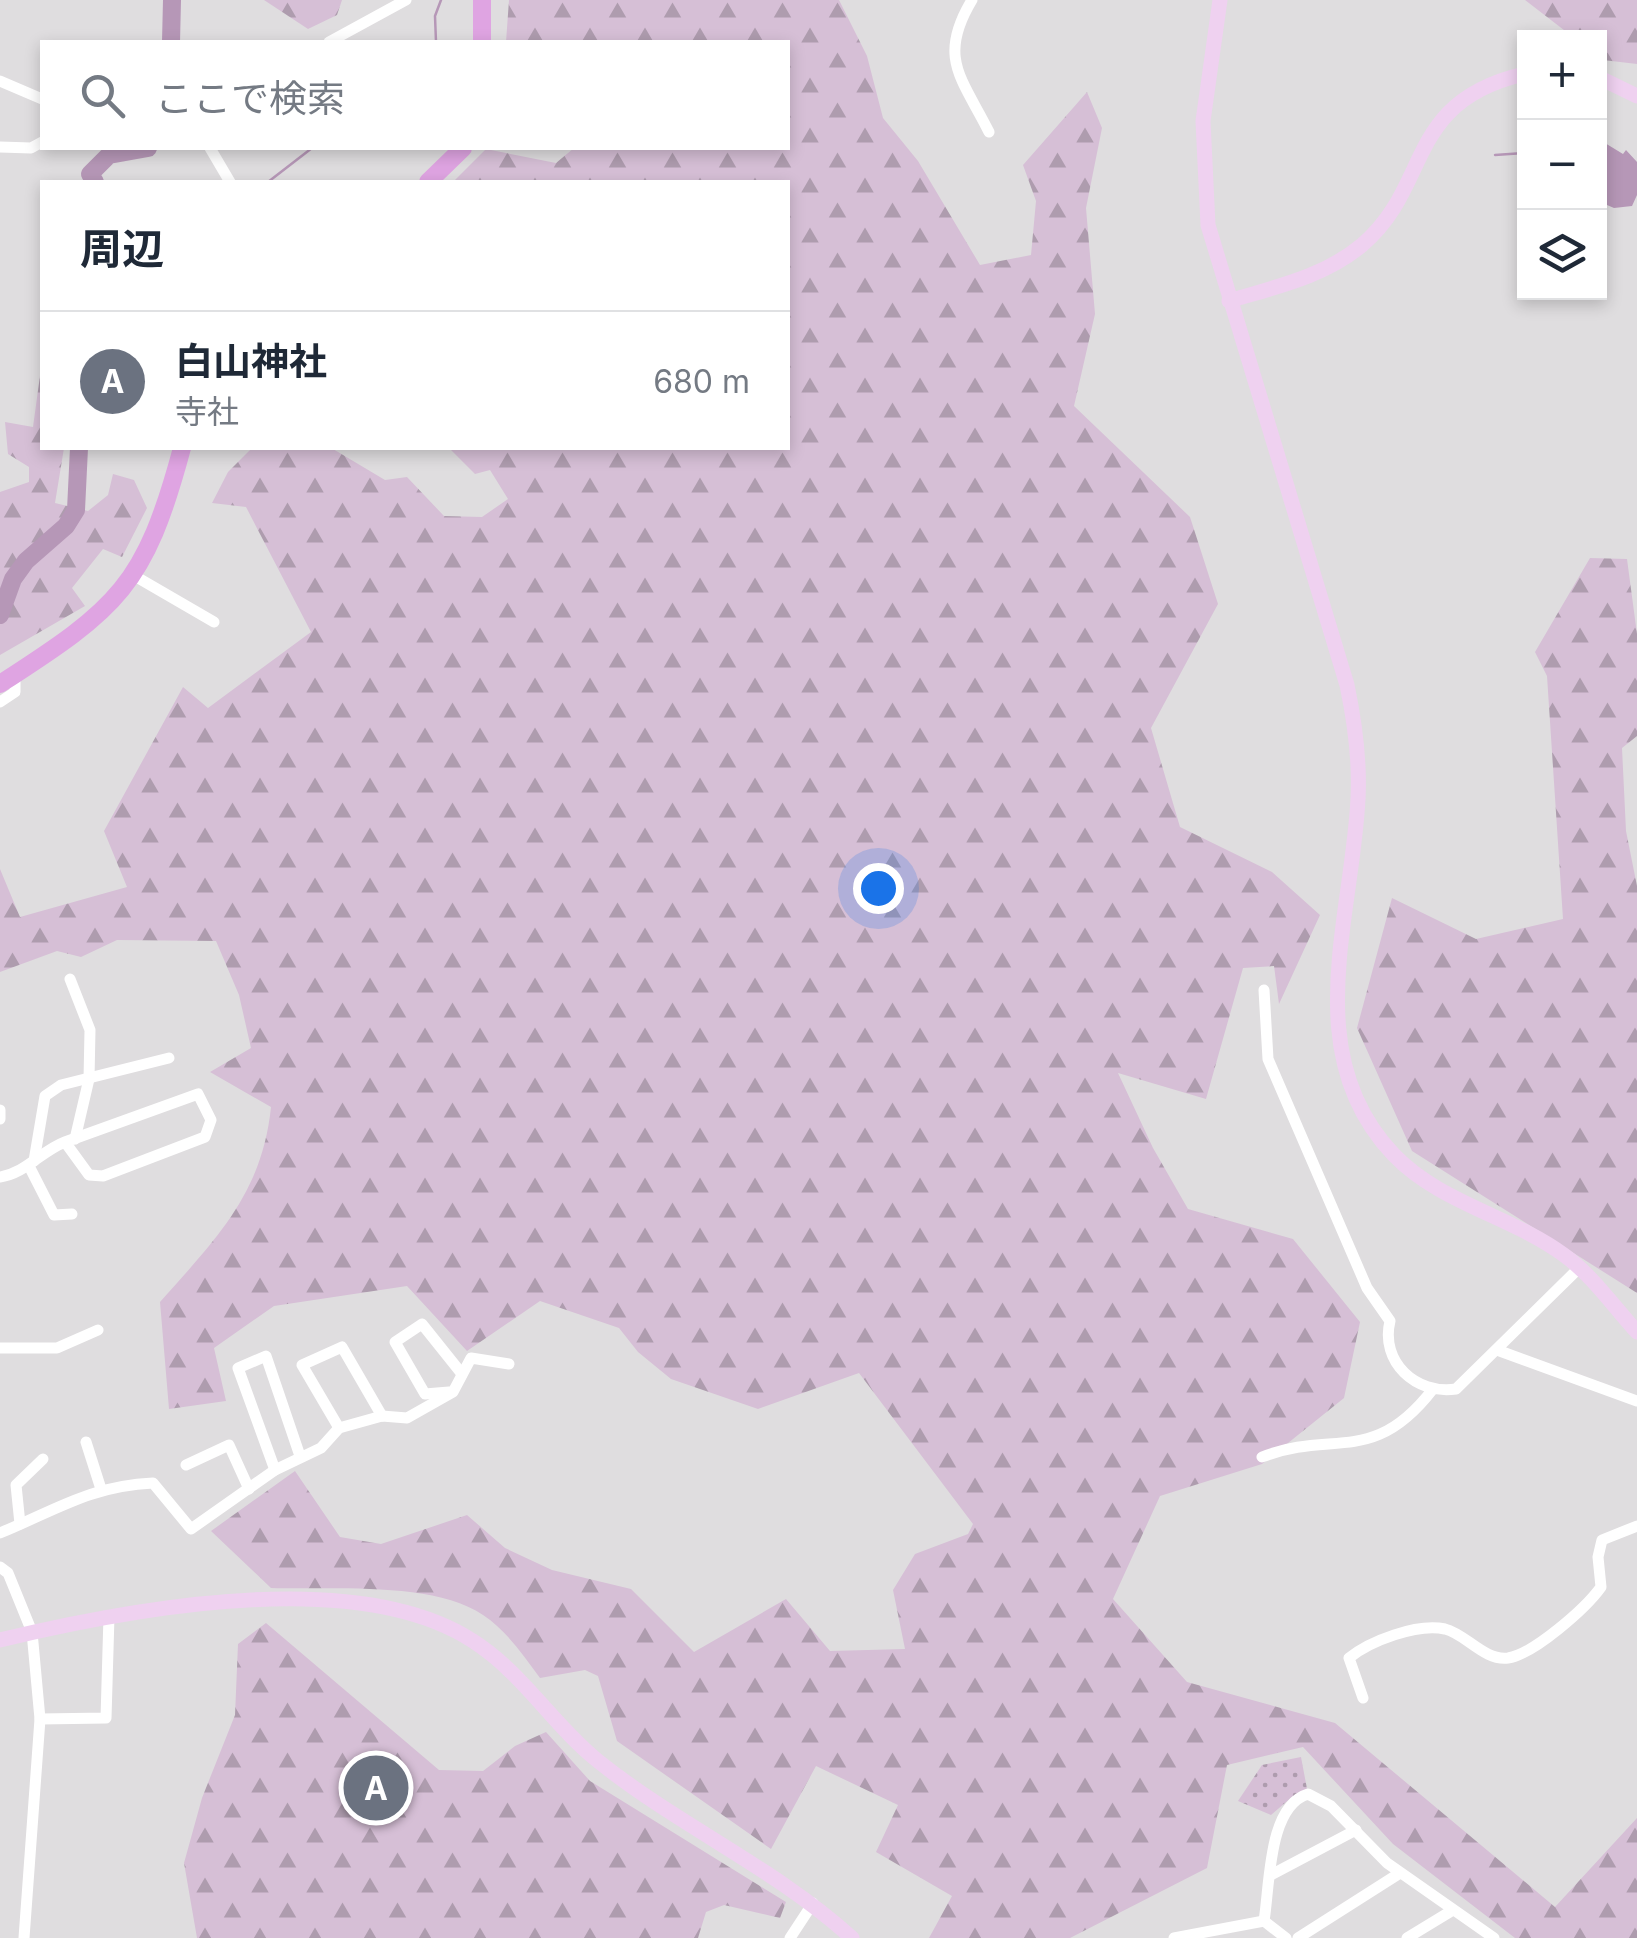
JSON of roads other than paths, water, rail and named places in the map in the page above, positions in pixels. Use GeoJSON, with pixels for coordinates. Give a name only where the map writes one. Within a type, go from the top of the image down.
{"type":"FeatureCollection","features":[{"type":"Feature","properties":{"kind":"main road"},"geometry":{"type":"LineString","coordinates":[[482,0],[482,40]]}},
{"type":"Feature","properties":{"kind":"main road"},"geometry":{"type":"LineString","coordinates":[[430,180],[460,150]]}},
{"type":"Feature","properties":{"kind":"main road"},"geometry":{"type":"LineString","coordinates":[[8,679],[93,621],[134,575],[163,517],[181,450]]}},
{"type":"Feature","properties":{"kind":"street"},"geometry":{"type":"LineString","coordinates":[[334,40],[406,0]]}},
{"type":"Feature","properties":{"kind":"street"},"geometry":{"type":"LineString","coordinates":[[972,0],[957,26],[952,48],[989,132]]}},
{"type":"Feature","properties":{"kind":"street"},"geometry":{"type":"LineString","coordinates":[[1220,0],[1202,121],[1208,225],[1347,686],[1356,735],[1358,799],[1336,999],[1339,1048],[1349,1088],[1377,1135],[1418,1176],[1523,1230],[1579,1268],[1637,1332]]}},
{"type":"Feature","properties":{"kind":"street"},"geometry":{"type":"LineString","coordinates":[[1229,301],[1319,273],[1366,242],[1392,204],[1426,138],[1447,114],[1473,94],[1517,77]]}},
{"type":"Feature","properties":{"kind":"street"},"geometry":{"type":"LineString","coordinates":[[0,81],[40,98]]}},
{"type":"Feature","properties":{"kind":"street"},"geometry":{"type":"LineString","coordinates":[[1607,81],[1637,96]]}},
{"type":"Feature","properties":{"kind":"street"},"geometry":{"type":"LineString","coordinates":[[0,146],[31,148],[40,143]]}},
{"type":"Feature","properties":{"kind":"street"},"geometry":{"type":"LineString","coordinates":[[211,150],[229,180]]}},
{"type":"Feature","properties":{"kind":"street"},"geometry":{"type":"LineString","coordinates":[[134,575],[214,622]]}},
{"type":"Feature","properties":{"kind":"street"},"geometry":{"type":"LineString","coordinates":[[0,702],[14,692],[8,679]]}},
{"type":"Feature","properties":{"kind":"street"},"geometry":{"type":"LineString","coordinates":[[0,1177],[70,1141],[198,1094],[212,1120],[204,1137],[103,1176],[89,1175],[70,1141],[90,1079],[90,1030],[70,979]]}},
{"type":"Feature","properties":{"kind":"street"},"geometry":{"type":"LineString","coordinates":[[1264,990],[1268,1059],[1367,1288],[1390,1321],[1387,1334],[1393,1360],[1403,1373],[1433,1389],[1456,1389],[1579,1268]]}},
{"type":"Feature","properties":{"kind":"street"},"geometry":{"type":"LineString","coordinates":[[72,1214],[54,1215],[31,1164],[45,1096],[61,1085],[170,1058]]}},
{"type":"Feature","properties":{"kind":"street"},"geometry":{"type":"LineString","coordinates":[[0,1110],[0,1119]]}},
{"type":"Feature","properties":{"kind":"street"},"geometry":{"type":"LineString","coordinates":[[453,1392],[426,1394],[395,1342],[422,1324],[462,1374]]}},
{"type":"Feature","properties":{"kind":"street"},"geometry":{"type":"LineString","coordinates":[[0,1348],[57,1348],[98,1330]]}},
{"type":"Feature","properties":{"kind":"street"},"geometry":{"type":"LineString","coordinates":[[339,1428],[302,1365],[342,1347],[382,1416]]}},
{"type":"Feature","properties":{"kind":"street"},"geometry":{"type":"LineString","coordinates":[[1497,1350],[1637,1401]]}},
{"type":"Feature","properties":{"kind":"street"},"geometry":{"type":"LineString","coordinates":[[275,1470],[238,1368],[266,1356],[300,1456]]}},
{"type":"Feature","properties":{"kind":"street"},"geometry":{"type":"LineString","coordinates":[[0,1533],[101,1489],[153,1483],[191,1529],[275,1470],[321,1448],[339,1428],[382,1416],[407,1418],[453,1392],[471,1358],[509,1364]]}},
{"type":"Feature","properties":{"kind":"street"},"geometry":{"type":"LineString","coordinates":[[1262,1458],[1376,1438],[1417,1410],[1433,1389]]}},
{"type":"Feature","properties":{"kind":"street"},"geometry":{"type":"LineString","coordinates":[[86,1442],[101,1489]]}},
{"type":"Feature","properties":{"kind":"street"},"geometry":{"type":"LineString","coordinates":[[186,1465],[229,1445],[248,1489]]}},
{"type":"Feature","properties":{"kind":"street"},"geometry":{"type":"LineString","coordinates":[[20,1524],[16,1485],[43,1459]]}},
{"type":"Feature","properties":{"kind":"street"},"geometry":{"type":"LineString","coordinates":[[1363,1698],[1349,1658],[1363,1646],[1446,1629],[1488,1654],[1506,1658],[1529,1650],[1591,1600],[1601,1587],[1598,1557],[1602,1540],[1637,1526]]}},
{"type":"Feature","properties":{"kind":"street"},"geometry":{"type":"LineString","coordinates":[[0,1567],[8,1573],[32,1632],[40,1719],[24,1938]]}},
{"type":"Feature","properties":{"kind":"street"},"geometry":{"type":"LineString","coordinates":[[0,1640],[109,1616],[192,1606],[316,1600],[386,1606],[426,1617],[491,1654],[598,1762],[813,1903],[852,1938]]}},
{"type":"Feature","properties":{"kind":"street"},"geometry":{"type":"LineString","coordinates":[[40,1719],[106,1718],[109,1616]]}},
{"type":"Feature","properties":{"kind":"street"},"geometry":{"type":"LineString","coordinates":[[1264,1921],[1280,1816],[1292,1800],[1308,1794],[1319,1796],[1400,1873],[1494,1938]]}},
{"type":"Feature","properties":{"kind":"street"},"geometry":{"type":"LineString","coordinates":[[1271,1875],[1356,1830]]}},
{"type":"Feature","properties":{"kind":"street"},"geometry":{"type":"LineString","coordinates":[[1298,1938],[1400,1873]]}},
{"type":"Feature","properties":{"kind":"street"},"geometry":{"type":"LineString","coordinates":[[790,1938],[813,1903]]}},
{"type":"Feature","properties":{"kind":"street"},"geometry":{"type":"LineString","coordinates":[[1408,1938],[1453,1910]]}},
{"type":"Feature","properties":{"kind":"street"},"geometry":{"type":"LineString","coordinates":[[1169,1938],[1264,1921],[1286,1938]]}},
{"type":"Feature","properties":{"kind":"waterway"},"geometry":{"type":"LineString","coordinates":[[171,40],[172,0]]}},
{"type":"Feature","properties":{"kind":"waterway"},"geometry":{"type":"LineString","coordinates":[[436,40],[435,16],[441,0]]}},
{"type":"Feature","properties":{"kind":"waterway"},"geometry":{"type":"LineString","coordinates":[[94,180],[90,174],[109,155],[137,150]]}},
{"type":"Feature","properties":{"kind":"waterway"},"geometry":{"type":"LineString","coordinates":[[271,180],[309,150]]}},
{"type":"Feature","properties":{"kind":"waterway"},"geometry":{"type":"LineString","coordinates":[[1495,155],[1517,153]]}},
{"type":"Feature","properties":{"kind":"waterway"},"geometry":{"type":"LineString","coordinates":[[0,615],[13,579],[26,561],[66,526],[76,510],[79,450]]}},
{"type":"Feature","properties":{"kind":"place","name":"白山神社"},"geometry":{"type":"Point","coordinates":[376,1788]}}]}
